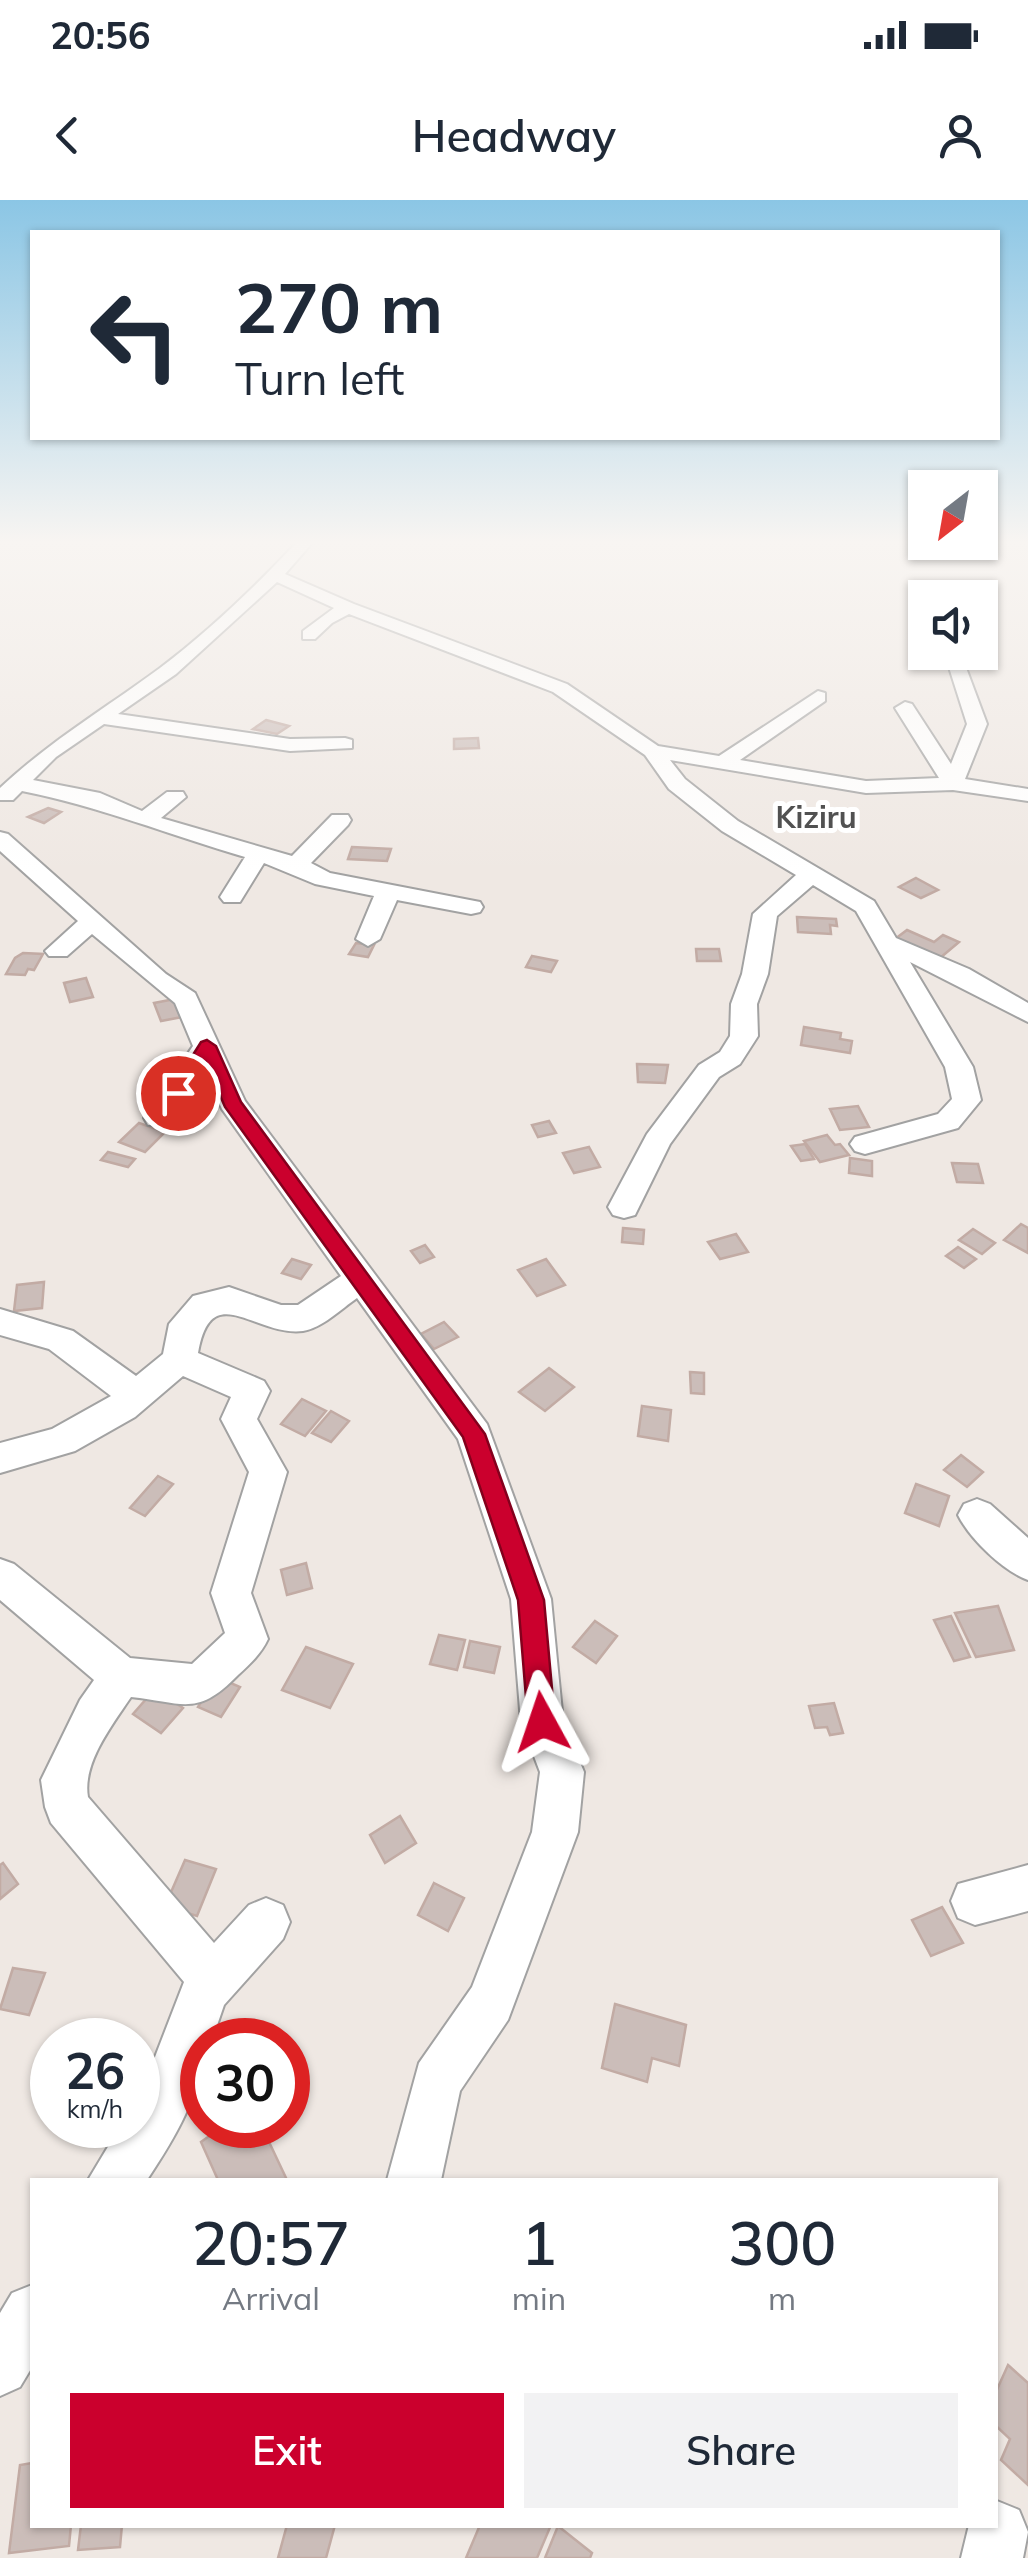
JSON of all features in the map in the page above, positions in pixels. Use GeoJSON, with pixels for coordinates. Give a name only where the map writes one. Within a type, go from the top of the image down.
{"type":"FeatureCollection","features":[{"type":"Feature","properties":{"kind":"street"},"geometry":{"type":"LineString","coordinates":[[10,791],[49,753],[105,718],[189,652]]}},
{"type":"Feature","properties":{"kind":"street"},"geometry":{"type":"LineString","coordinates":[[465,652],[560,688],[652,751],[677,784],[730,826],[864,906],[959,1067],[968,1100],[948,1122],[865,1144]]}},
{"type":"Feature","properties":{"kind":"street"},"geometry":{"type":"LineString","coordinates":[[952,784],[977,724],[959,670]]}},
{"type":"Feature","properties":{"kind":"street"},"geometry":{"type":"LineString","coordinates":[[722,763],[818,698]]}},
{"type":"Feature","properties":{"kind":"street"},"geometry":{"type":"LineString","coordinates":[[905,708],[952,784]]}},
{"type":"Feature","properties":{"kind":"street"},"geometry":{"type":"LineString","coordinates":[[105,718],[290,744],[345,744]]}},
{"type":"Feature","properties":{"kind":"street"},"geometry":{"type":"LineString","coordinates":[[652,751],[866,786],[952,784],[1028,795]]}},
{"type":"Feature","properties":{"kind":"street"},"geometry":{"type":"LineString","coordinates":[[10,791],[92,798],[145,820],[297,865],[323,879],[472,907]]}},
{"type":"Feature","properties":{"kind":"street"},"geometry":{"type":"LineString","coordinates":[[145,820],[174,797]]}},
{"type":"Feature","properties":{"kind":"street"},"geometry":{"type":"LineString","coordinates":[[297,865],[340,820]]}},
{"type":"Feature","properties":{"kind":"street"},"geometry":{"type":"LineString","coordinates":[[0,839],[157,979],[186,999],[232,1103],[474,1434],[531,1600],[542,1722],[562,1772],[554,1832],[491,2003],[438,2081],[414,2178]]}},
{"type":"Feature","properties":{"kind":"street"},"geometry":{"type":"LineString","coordinates":[[232,897],[258,854]]}},
{"type":"Feature","properties":{"kind":"street"},"geometry":{"type":"LineString","coordinates":[[624,1207],[657,1141],[709,1071],[730,1058],[744,1036],[744,1004],[766,914],[811,874]]}},
{"type":"Feature","properties":{"kind":"street"},"geometry":{"type":"LineString","coordinates":[[368,939],[388,892]]}},
{"type":"Feature","properties":{"kind":"street"},"geometry":{"type":"LineString","coordinates":[[58,951],[92,921]]}},
{"type":"Feature","properties":{"kind":"street"},"geometry":{"type":"LineString","coordinates":[[887,942],[960,974],[1028,1014]]}},
{"type":"Feature","properties":{"kind":"street"},"geometry":{"type":"LineString","coordinates":[[158,1118],[207,1046]]}},
{"type":"Feature","properties":{"kind":"street"},"geometry":{"type":"LineString","coordinates":[[0,1458],[62,1441],[136,1395],[179,1360],[186,1324],[205,1305],[230,1299],[280,1318],[304,1318],[361,1279]]}},
{"type":"Feature","properties":{"kind":"street"},"geometry":{"type":"LineString","coordinates":[[0,1322],[62,1340],[136,1395]]}},
{"type":"Feature","properties":{"kind":"street"},"geometry":{"type":"LineString","coordinates":[[0,1576],[121,1676],[200,1685],[247,1639],[231,1593],[268,1472],[239,1419],[252,1391],[179,1360]]}},
{"type":"Feature","properties":{"kind":"street"},"geometry":{"type":"LineString","coordinates":[[976,1515],[1028,1562]]}},
{"type":"Feature","properties":{"kind":"street"},"geometry":{"type":"LineString","coordinates":[[121,1676],[94,1714],[63,1780],[67,1807],[214,1980]]}},
{"type":"Feature","properties":{"kind":"street"},"geometry":{"type":"LineString","coordinates":[[975,1901],[1028,1888]]}},
{"type":"Feature","properties":{"kind":"street"},"geometry":{"type":"LineString","coordinates":[[116,2178],[162,2110],[206,1990],[266,1922]]}},
{"type":"Feature","properties":{"kind":"street"},"geometry":{"type":"LineString","coordinates":[[0,2367],[30,2315]]}},
{"type":"Feature","properties":{"kind":"building"},"geometry":{"type":"Polygon","coordinates":[[[266,720],[289,726],[277,734],[253,729],[266,720]]]}},
{"type":"Feature","properties":{"kind":"building"},"geometry":{"type":"Polygon","coordinates":[[[478,738],[479,748],[454,749],[454,739],[478,738]]]}},
{"type":"Feature","properties":{"kind":"building"},"geometry":{"type":"Polygon","coordinates":[[[48,808],[61,812],[44,823],[28,817],[48,808]]]}},
{"type":"Feature","properties":{"kind":"building"},"geometry":{"type":"Polygon","coordinates":[[[352,847],[391,849],[387,861],[348,859],[352,847]]]}},
{"type":"Feature","properties":{"kind":"building"},"geometry":{"type":"Polygon","coordinates":[[[916,878],[938,890],[921,898],[899,887],[916,878]]]}},
{"type":"Feature","properties":{"kind":"building"},"geometry":{"type":"Polygon","coordinates":[[[797,917],[836,919],[837,926],[830,925],[831,934],[798,932],[797,917]]]}},
{"type":"Feature","properties":{"kind":"building"},"geometry":{"type":"Polygon","coordinates":[[[907,930],[934,942],[943,935],[959,942],[940,958],[895,939],[907,930]]]}},
{"type":"Feature","properties":{"kind":"building"},"geometry":{"type":"Polygon","coordinates":[[[356,943],[374,945],[368,957],[349,954],[356,943]]]}},
{"type":"Feature","properties":{"kind":"building"},"geometry":{"type":"Polygon","coordinates":[[[696,949],[719,949],[721,961],[697,961],[696,949]]]}},
{"type":"Feature","properties":{"kind":"building"},"geometry":{"type":"Polygon","coordinates":[[[23,953],[43,954],[34,970],[28,969],[25,975],[6,974],[15,958],[23,953]]]}},
{"type":"Feature","properties":{"kind":"building"},"geometry":{"type":"Polygon","coordinates":[[[532,956],[557,961],[551,972],[526,967],[532,956]]]}},
{"type":"Feature","properties":{"kind":"building"},"geometry":{"type":"Polygon","coordinates":[[[86,978],[93,997],[70,1002],[64,983],[86,978]]]}},
{"type":"Feature","properties":{"kind":"building"},"geometry":{"type":"Polygon","coordinates":[[[175,999],[182,1017],[161,1021],[154,1003],[175,999]]]}},
{"type":"Feature","properties":{"kind":"building"},"geometry":{"type":"Polygon","coordinates":[[[804,1027],[841,1033],[840,1039],[852,1041],[850,1053],[801,1045],[804,1027]]]}},
{"type":"Feature","properties":{"kind":"building"},"geometry":{"type":"Polygon","coordinates":[[[637,1064],[668,1065],[665,1083],[638,1082],[637,1064]]]}},
{"type":"Feature","properties":{"kind":"building"},"geometry":{"type":"Polygon","coordinates":[[[858,1106],[869,1127],[840,1130],[830,1109],[858,1106]]]}},
{"type":"Feature","properties":{"kind":"building"},"geometry":{"type":"Polygon","coordinates":[[[549,1121],[556,1133],[538,1137],[532,1125],[549,1121]]]}},
{"type":"Feature","properties":{"kind":"building"},"geometry":{"type":"Polygon","coordinates":[[[139,1123],[165,1132],[145,1152],[119,1142],[139,1123]]]}},
{"type":"Feature","properties":{"kind":"building"},"geometry":{"type":"Polygon","coordinates":[[[827,1135],[849,1155],[820,1162],[804,1141],[827,1135]]]}},
{"type":"Feature","properties":{"kind":"building"},"geometry":{"type":"Polygon","coordinates":[[[805,1144],[814,1159],[801,1161],[791,1146],[805,1144]]]}},
{"type":"Feature","properties":{"kind":"building"},"geometry":{"type":"Polygon","coordinates":[[[589,1147],[600,1167],[574,1173],[563,1153],[589,1147]]]}},
{"type":"Feature","properties":{"kind":"building"},"geometry":{"type":"Polygon","coordinates":[[[108,1152],[135,1159],[128,1167],[101,1160],[108,1152]]]}},
{"type":"Feature","properties":{"kind":"building"},"geometry":{"type":"Polygon","coordinates":[[[850,1158],[872,1161],[872,1176],[849,1173],[850,1158]]]}},
{"type":"Feature","properties":{"kind":"building"},"geometry":{"type":"Polygon","coordinates":[[[952,1163],[978,1164],[983,1183],[957,1182],[952,1163]]]}},
{"type":"Feature","properties":{"kind":"building"},"geometry":{"type":"Polygon","coordinates":[[[1021,1224],[1028,1228],[1028,1253],[1004,1240],[1021,1224]]]}},
{"type":"Feature","properties":{"kind":"building"},"geometry":{"type":"Polygon","coordinates":[[[623,1228],[644,1230],[643,1244],[622,1242],[623,1228]]]}},
{"type":"Feature","properties":{"kind":"building"},"geometry":{"type":"Polygon","coordinates":[[[973,1229],[995,1243],[982,1254],[959,1240],[973,1229]]]}},
{"type":"Feature","properties":{"kind":"building"},"geometry":{"type":"Polygon","coordinates":[[[736,1234],[748,1252],[720,1259],[708,1242],[736,1234]]]}},
{"type":"Feature","properties":{"kind":"building"},"geometry":{"type":"Polygon","coordinates":[[[425,1245],[434,1257],[420,1263],[411,1251],[425,1245]]]}},
{"type":"Feature","properties":{"kind":"building"},"geometry":{"type":"Polygon","coordinates":[[[958,1247],[976,1259],[964,1268],[946,1256],[958,1247]]]}},
{"type":"Feature","properties":{"kind":"building"},"geometry":{"type":"Polygon","coordinates":[[[292,1259],[311,1265],[301,1279],[282,1273],[292,1259]]]}},
{"type":"Feature","properties":{"kind":"building"},"geometry":{"type":"Polygon","coordinates":[[[546,1259],[565,1285],[537,1296],[518,1270],[546,1259]]]}},
{"type":"Feature","properties":{"kind":"building"},"geometry":{"type":"Polygon","coordinates":[[[44,1282],[42,1308],[14,1311],[17,1285],[44,1282]]]}},
{"type":"Feature","properties":{"kind":"building"},"geometry":{"type":"Polygon","coordinates":[[[444,1322],[458,1337],[434,1349],[421,1334],[444,1322]]]}},
{"type":"Feature","properties":{"kind":"building"},"geometry":{"type":"Polygon","coordinates":[[[549,1368],[574,1387],[545,1411],[519,1392],[549,1368]]]}},
{"type":"Feature","properties":{"kind":"building"},"geometry":{"type":"Polygon","coordinates":[[[690,1372],[704,1373],[704,1394],[691,1393],[690,1372]]]}},
{"type":"Feature","properties":{"kind":"building"},"geometry":{"type":"Polygon","coordinates":[[[302,1399],[326,1411],[305,1436],[281,1424],[302,1399]]]}},
{"type":"Feature","properties":{"kind":"building"},"geometry":{"type":"Polygon","coordinates":[[[642,1406],[671,1410],[668,1441],[638,1436],[642,1406]]]}},
{"type":"Feature","properties":{"kind":"building"},"geometry":{"type":"Polygon","coordinates":[[[331,1411],[349,1421],[331,1442],[312,1433],[331,1411]]]}},
{"type":"Feature","properties":{"kind":"building"},"geometry":{"type":"Polygon","coordinates":[[[961,1455],[983,1472],[967,1487],[944,1470],[961,1455]]]}},
{"type":"Feature","properties":{"kind":"building"},"geometry":{"type":"Polygon","coordinates":[[[158,1476],[173,1484],[145,1516],[130,1508],[158,1476]]]}},
{"type":"Feature","properties":{"kind":"building"},"geometry":{"type":"Polygon","coordinates":[[[916,1484],[949,1496],[939,1526],[905,1513],[916,1484]]]}},
{"type":"Feature","properties":{"kind":"building"},"geometry":{"type":"Polygon","coordinates":[[[306,1563],[312,1588],[287,1595],[281,1570],[306,1563]]]}},
{"type":"Feature","properties":{"kind":"building"},"geometry":{"type":"Polygon","coordinates":[[[998,1606],[1014,1650],[976,1657],[955,1613],[998,1606]]]}},
{"type":"Feature","properties":{"kind":"building"},"geometry":{"type":"Polygon","coordinates":[[[951,1616],[970,1657],[954,1661],[934,1620],[951,1616]]]}},
{"type":"Feature","properties":{"kind":"building"},"geometry":{"type":"Polygon","coordinates":[[[595,1621],[617,1636],[596,1663],[573,1647],[595,1621]]]}},
{"type":"Feature","properties":{"kind":"building"},"geometry":{"type":"Polygon","coordinates":[[[439,1635],[465,1640],[457,1670],[430,1664],[439,1635]]]}},
{"type":"Feature","properties":{"kind":"building"},"geometry":{"type":"Polygon","coordinates":[[[470,1641],[500,1647],[494,1673],[464,1667],[470,1641]]]}},
{"type":"Feature","properties":{"kind":"building"},"geometry":{"type":"Polygon","coordinates":[[[306,1647],[353,1664],[330,1708],[282,1690],[306,1647]]]}},
{"type":"Feature","properties":{"kind":"building"},"geometry":{"type":"Polygon","coordinates":[[[217,1677],[240,1687],[221,1717],[198,1707],[217,1677]]]}},
{"type":"Feature","properties":{"kind":"building"},"geometry":{"type":"Polygon","coordinates":[[[155,1689],[183,1708],[161,1733],[133,1714],[155,1689]]]}},
{"type":"Feature","properties":{"kind":"building"},"geometry":{"type":"Polygon","coordinates":[[[834,1703],[843,1733],[830,1735],[827,1727],[815,1728],[809,1706],[834,1703]]]}},
{"type":"Feature","properties":{"kind":"building"},"geometry":{"type":"Polygon","coordinates":[[[400,1816],[416,1843],[385,1863],[370,1835],[400,1816]]]}},
{"type":"Feature","properties":{"kind":"building"},"geometry":{"type":"Polygon","coordinates":[[[185,1860],[216,1869],[197,1916],[165,1906],[185,1860]]]}},
{"type":"Feature","properties":{"kind":"building"},"geometry":{"type":"Polygon","coordinates":[[[3,1863],[18,1884],[0,1899],[0,1865],[3,1863]]]}},
{"type":"Feature","properties":{"kind":"building"},"geometry":{"type":"Polygon","coordinates":[[[434,1883],[464,1898],[448,1931],[418,1915],[434,1883]]]}},
{"type":"Feature","properties":{"kind":"building"},"geometry":{"type":"Polygon","coordinates":[[[942,1907],[963,1943],[931,1956],[912,1920],[942,1907]]]}},
{"type":"Feature","properties":{"kind":"building"},"geometry":{"type":"Polygon","coordinates":[[[13,1968],[45,1973],[29,2015],[0,2009],[13,1968]]]}},
{"type":"Feature","properties":{"kind":"building"},"geometry":{"type":"Polygon","coordinates":[[[615,2004],[686,2025],[679,2066],[652,2058],[647,2082],[602,2068],[615,2004]]]}},
{"type":"Feature","properties":{"kind":"building"},"geometry":{"type":"Polygon","coordinates":[[[204,2148],[272,2148],[286,2178],[217,2178],[204,2148]]]}},
{"type":"Feature","properties":{"kind":"building"},"geometry":{"type":"Polygon","coordinates":[[[1008,2365],[1028,2383],[1028,2485],[1001,2460],[1010,2439],[998,2428],[998,2387],[1008,2365]]]}},
{"type":"Feature","properties":{"kind":"building"},"geometry":{"type":"Polygon","coordinates":[[[30,2463],[30,2528],[71,2528],[69,2546],[9,2553],[20,2465],[30,2463]]]}},
{"type":"Feature","properties":{"kind":"building"},"geometry":{"type":"Polygon","coordinates":[[[81,2528],[122,2528],[120,2547],[78,2550],[81,2528]]]}},
{"type":"Feature","properties":{"kind":"building"},"geometry":{"type":"Polygon","coordinates":[[[286,2528],[334,2528],[326,2558],[278,2558],[286,2528]]]}},
{"type":"Feature","properties":{"kind":"building"},"geometry":{"type":"Polygon","coordinates":[[[479,2528],[550,2528],[537,2558],[466,2558],[479,2528]]]}},
{"type":"Feature","properties":{"kind":"building"},"geometry":{"type":"Polygon","coordinates":[[[557,2528],[592,2553],[590,2558],[545,2558],[557,2528]]]}},
{"type":"Feature","properties":{"kind":"district","name":"Kiziru"},"geometry":{"type":"Point","coordinates":[816,817]}},
{"type":"Feature","properties":{"kind":"route"},"geometry":{"type":"LineString","coordinates":[[178,1093],[207,1046],[232,1103],[474,1434],[531,1600],[542,1722]]}}]}
